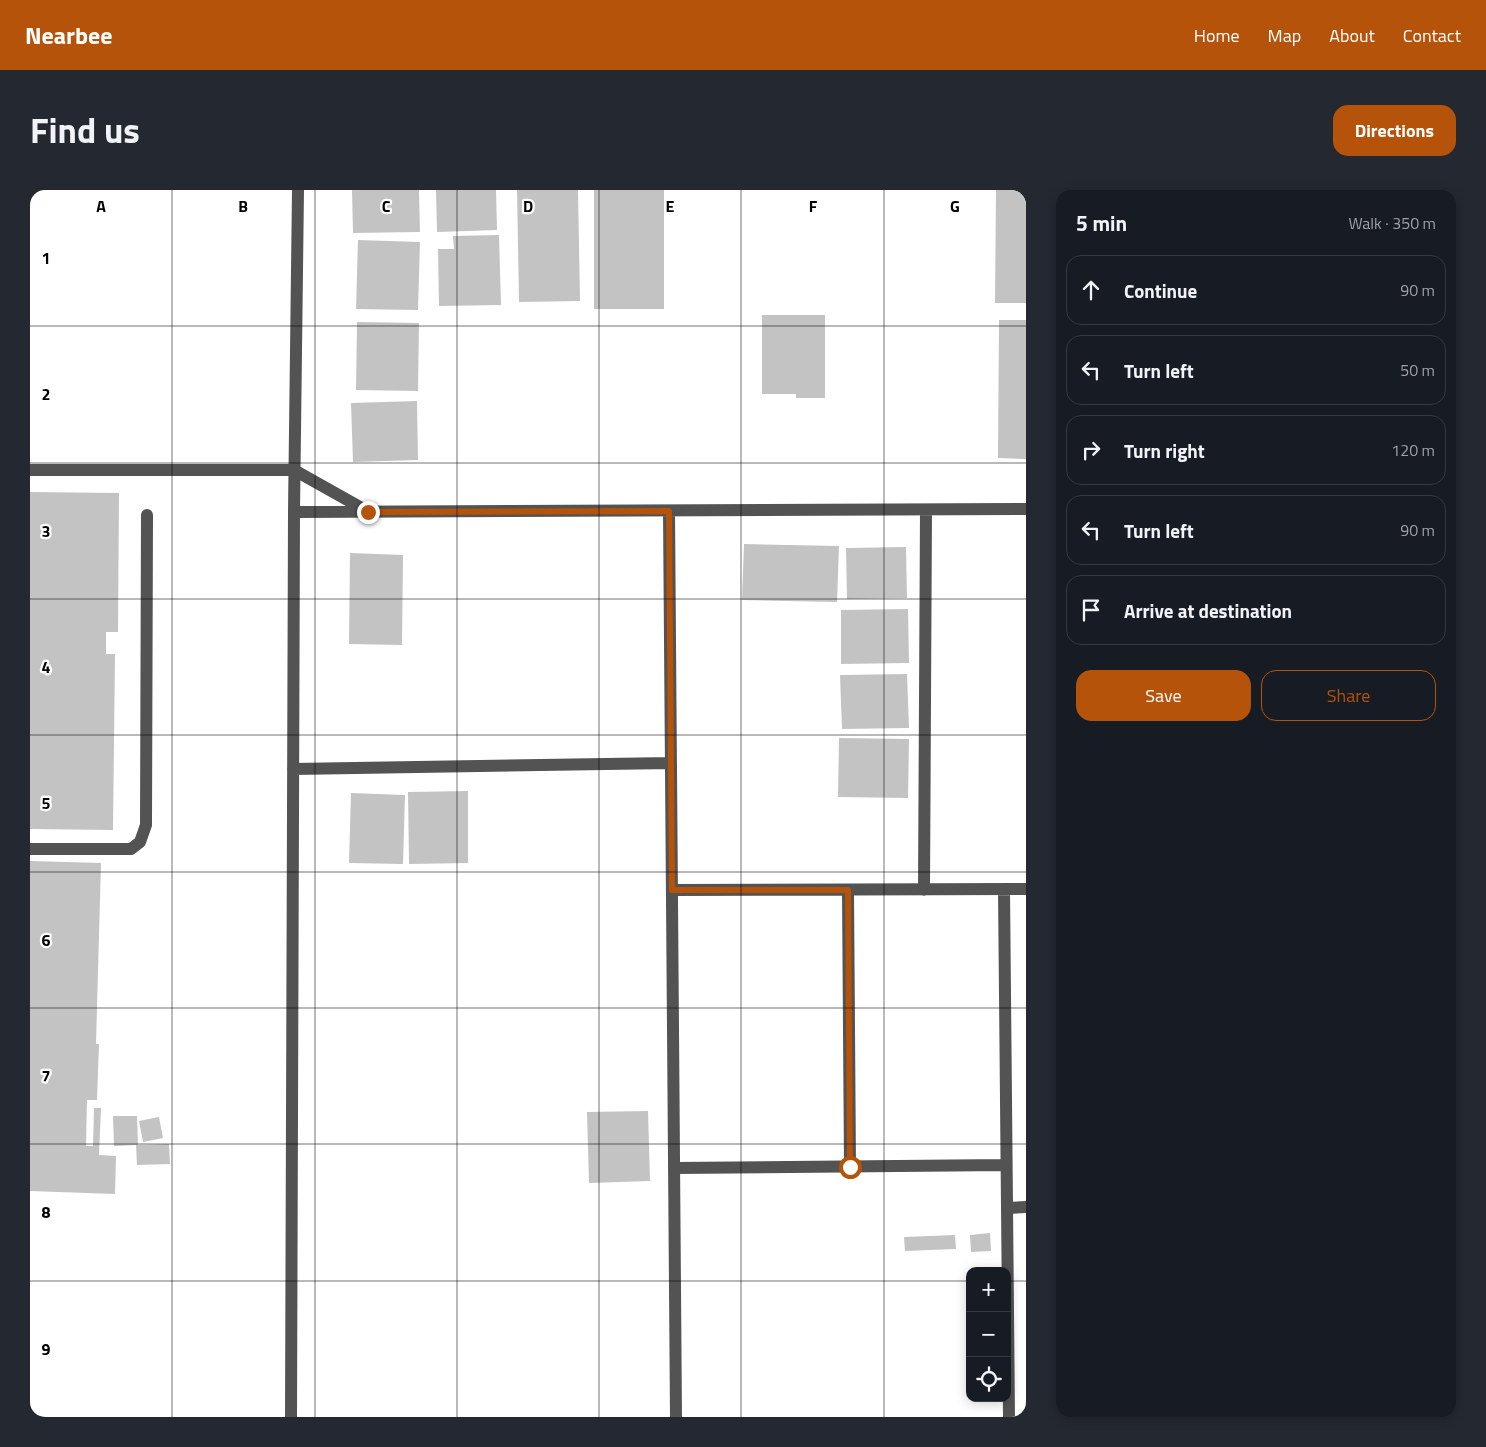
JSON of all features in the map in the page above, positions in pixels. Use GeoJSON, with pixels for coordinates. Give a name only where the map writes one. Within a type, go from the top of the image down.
{"type":"FeatureCollection","features":[{"type":"Feature","properties":{"kind":"street"},"geometry":{"type":"LineString","coordinates":[[291,1417],[294,470],[298,190]]}},
{"type":"Feature","properties":{"kind":"street"},"geometry":{"type":"LineString","coordinates":[[30,470],[294,470],[368,512]]}},
{"type":"Feature","properties":{"kind":"street"},"geometry":{"type":"LineString","coordinates":[[294,512],[1026,509]]}},
{"type":"Feature","properties":{"kind":"street"},"geometry":{"type":"LineString","coordinates":[[924,890],[926,510]]}},
{"type":"Feature","properties":{"kind":"street"},"geometry":{"type":"LineString","coordinates":[[669,511],[676,1417]]}},
{"type":"Feature","properties":{"kind":"street"},"geometry":{"type":"LineString","coordinates":[[30,849],[131,849],[140,842],[143,834],[146,825],[147,515]]}},
{"type":"Feature","properties":{"kind":"street"},"geometry":{"type":"LineString","coordinates":[[293,769],[671,762]]}},
{"type":"Feature","properties":{"kind":"street"},"geometry":{"type":"LineString","coordinates":[[1004,889],[1009,1417]]}},
{"type":"Feature","properties":{"kind":"street"},"geometry":{"type":"LineString","coordinates":[[672,890],[1026,889]]}},
{"type":"Feature","properties":{"kind":"street"},"geometry":{"type":"LineString","coordinates":[[848,890],[850,1167]]}},
{"type":"Feature","properties":{"kind":"street"},"geometry":{"type":"LineString","coordinates":[[674,1168],[1006,1165]]}},
{"type":"Feature","properties":{"kind":"street"},"geometry":{"type":"LineString","coordinates":[[1007,1208],[1026,1207]]}},
{"type":"Feature","properties":{"kind":"building"},"geometry":{"type":"Polygon","coordinates":[[[352,190],[419,190],[420,232],[353,233],[352,190]]]}},
{"type":"Feature","properties":{"kind":"building"},"geometry":{"type":"Polygon","coordinates":[[[436,190],[496,190],[497,230],[437,232],[436,190]]]}},
{"type":"Feature","properties":{"kind":"building"},"geometry":{"type":"Polygon","coordinates":[[[517,190],[578,190],[580,301],[519,302],[517,190]]]}},
{"type":"Feature","properties":{"kind":"building"},"geometry":{"type":"Polygon","coordinates":[[[594,190],[664,190],[664,309],[594,309],[594,190]]]}},
{"type":"Feature","properties":{"kind":"building"},"geometry":{"type":"Polygon","coordinates":[[[996,190],[1026,190],[1026,303],[995,303],[996,190]]]}},
{"type":"Feature","properties":{"kind":"building"},"geometry":{"type":"Polygon","coordinates":[[[499,235],[501,305],[439,306],[438,249],[454,249],[453,236],[499,235]]]}},
{"type":"Feature","properties":{"kind":"building"},"geometry":{"type":"Polygon","coordinates":[[[358,240],[420,242],[418,310],[356,309],[358,240]]]}},
{"type":"Feature","properties":{"kind":"building"},"geometry":{"type":"Polygon","coordinates":[[[762,315],[825,315],[825,398],[796,398],[796,394],[762,394],[762,315]]]}},
{"type":"Feature","properties":{"kind":"building"},"geometry":{"type":"Polygon","coordinates":[[[999,320],[1026,320],[1026,459],[998,458],[999,320]]]}},
{"type":"Feature","properties":{"kind":"building"},"geometry":{"type":"Polygon","coordinates":[[[357,322],[419,323],[418,391],[356,390],[357,322]]]}},
{"type":"Feature","properties":{"kind":"building"},"geometry":{"type":"Polygon","coordinates":[[[417,401],[418,460],[353,462],[351,403],[417,401]]]}},
{"type":"Feature","properties":{"kind":"building"},"geometry":{"type":"Polygon","coordinates":[[[30,492],[119,493],[118,632],[106,632],[106,654],[115,654],[113,830],[30,829],[30,492]]]}},
{"type":"Feature","properties":{"kind":"building"},"geometry":{"type":"Polygon","coordinates":[[[744,544],[839,546],[837,602],[742,600],[744,544]]]}},
{"type":"Feature","properties":{"kind":"building"},"geometry":{"type":"Polygon","coordinates":[[[906,547],[907,598],[847,599],[846,548],[906,547]]]}},
{"type":"Feature","properties":{"kind":"building"},"geometry":{"type":"Polygon","coordinates":[[[350,553],[403,555],[402,645],[349,644],[350,553]]]}},
{"type":"Feature","properties":{"kind":"building"},"geometry":{"type":"Polygon","coordinates":[[[908,609],[909,663],[841,664],[841,610],[908,609]]]}},
{"type":"Feature","properties":{"kind":"building"},"geometry":{"type":"Polygon","coordinates":[[[907,674],[909,728],[842,729],[840,675],[907,674]]]}},
{"type":"Feature","properties":{"kind":"building"},"geometry":{"type":"Polygon","coordinates":[[[839,738],[909,739],[908,798],[838,797],[839,738]]]}},
{"type":"Feature","properties":{"kind":"building"},"geometry":{"type":"Polygon","coordinates":[[[468,791],[468,863],[409,864],[408,792],[468,791]]]}},
{"type":"Feature","properties":{"kind":"building"},"geometry":{"type":"Polygon","coordinates":[[[351,793],[405,795],[403,864],[349,863],[351,793]]]}},
{"type":"Feature","properties":{"kind":"building"},"geometry":{"type":"Polygon","coordinates":[[[30,861],[101,863],[96,1044],[99,1044],[97,1100],[87,1100],[86,1146],[93,1146],[94,1108],[101,1108],[99,1155],[116,1156],[115,1194],[30,1191],[30,861]]]}},
{"type":"Feature","properties":{"kind":"building"},"geometry":{"type":"Polygon","coordinates":[[[648,1111],[650,1181],[589,1183],[587,1112],[648,1111]]]}},
{"type":"Feature","properties":{"kind":"building"},"geometry":{"type":"Polygon","coordinates":[[[113,1116],[137,1116],[138,1145],[169,1144],[170,1164],[137,1165],[136,1145],[114,1146],[113,1116]]]}},
{"type":"Feature","properties":{"kind":"building"},"geometry":{"type":"Polygon","coordinates":[[[159,1117],[163,1138],[143,1142],[139,1121],[159,1117]]]}},
{"type":"Feature","properties":{"kind":"building"},"geometry":{"type":"Polygon","coordinates":[[[990,1233],[991,1251],[971,1252],[970,1235],[990,1233]]]}},
{"type":"Feature","properties":{"kind":"building"},"geometry":{"type":"Polygon","coordinates":[[[955,1235],[956,1249],[905,1251],[904,1237],[955,1235]]]}},
{"type":"Feature","properties":{"kind":"route"},"geometry":{"type":"LineString","coordinates":[[368,512],[669,511],[672,890],[848,890],[850,1167]]}}]}
